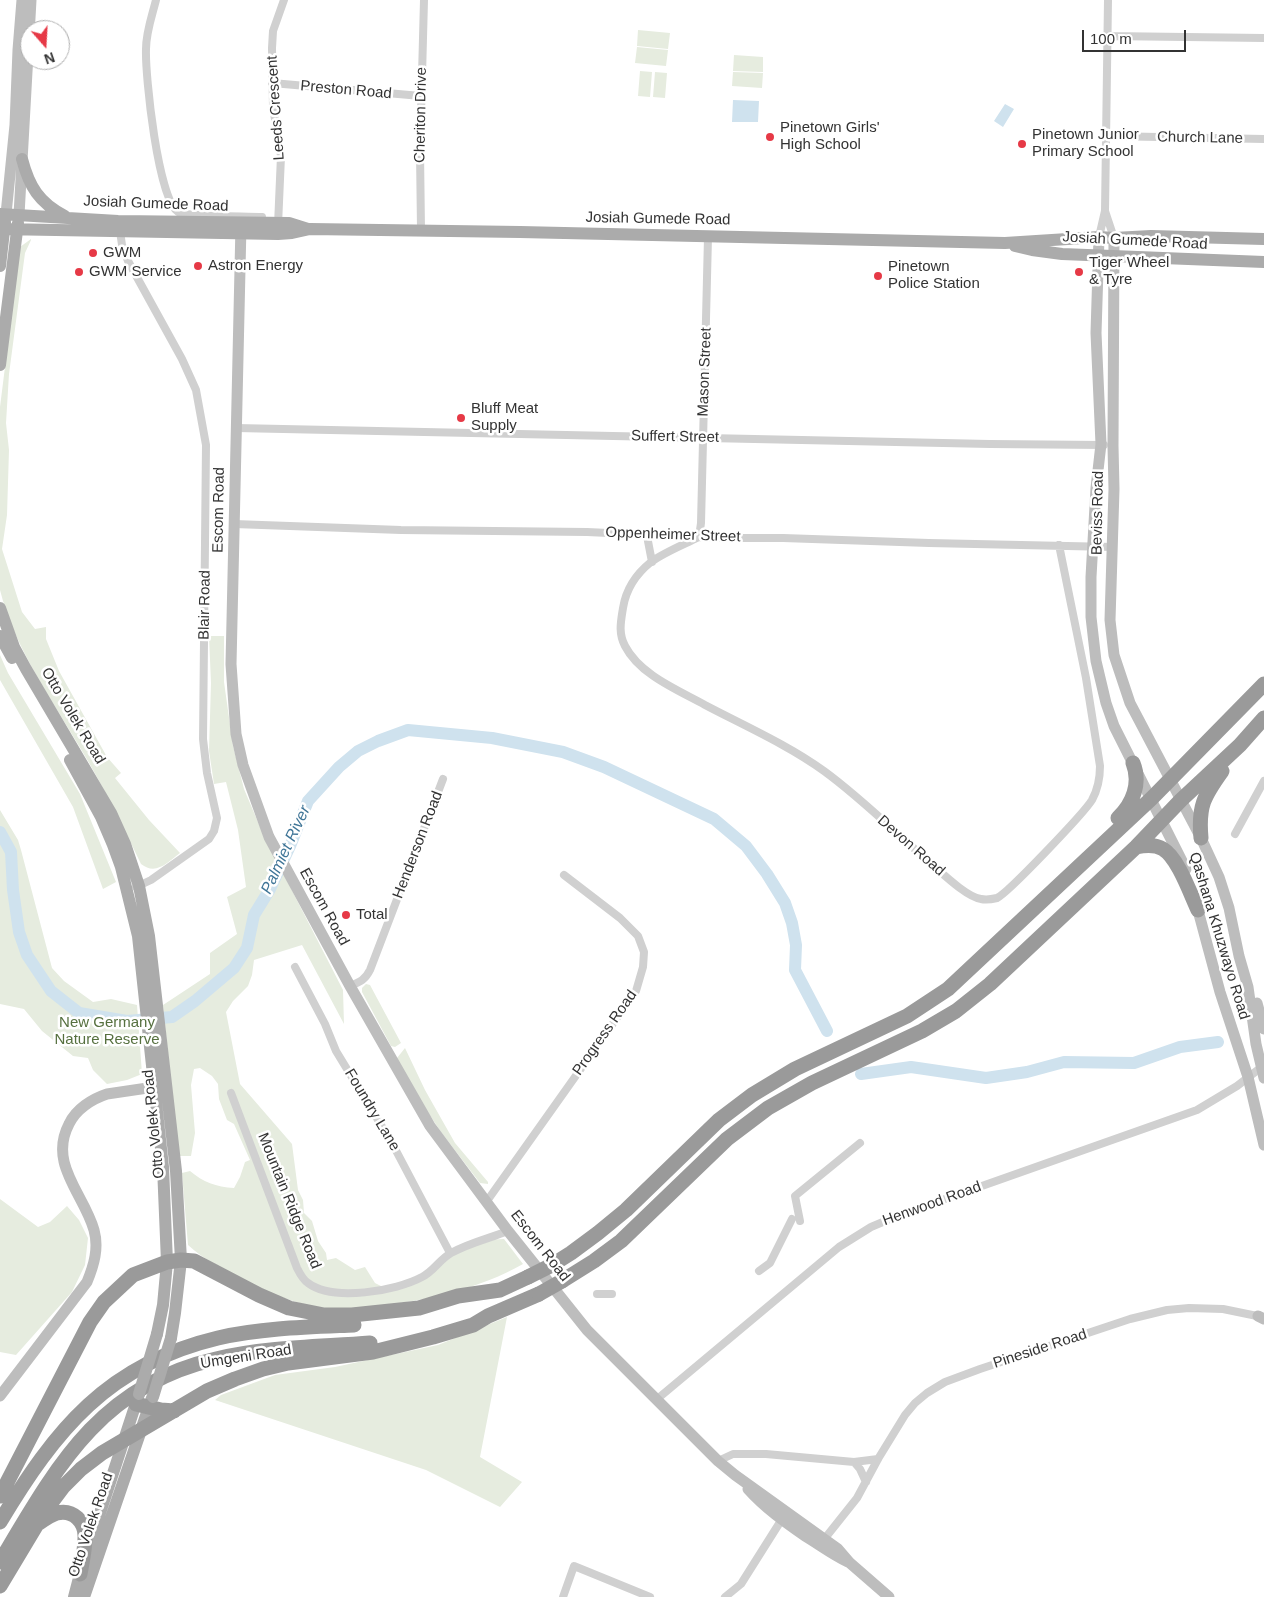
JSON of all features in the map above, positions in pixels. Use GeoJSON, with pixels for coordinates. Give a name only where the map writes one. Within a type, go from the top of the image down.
{"type":"FeatureCollection","features":[{"type":"Feature","properties":{"kind":"highway"},"geometry":{"type":"LineString","coordinates":[[0,1496],[90,1322],[104,1302],[121,1284],[133,1275],[174,1261],[194,1260],[259,1296],[289,1308],[324,1315],[352,1315],[419,1308],[458,1296],[500,1290],[552,1265],[578,1248],[626,1210],[719,1120],[752,1095],[795,1069],[907,1016],[948,989],[1152,798],[1264,684]]}},
{"type":"Feature","properties":{"kind":"highway"},"geometry":{"type":"LineString","coordinates":[[0,1586],[63,1487],[81,1469],[102,1453],[207,1391],[250,1373],[288,1364],[373,1352],[401,1346],[473,1325],[488,1316],[539,1294],[594,1261],[621,1241],[727,1139],[768,1108],[812,1083],[922,1030],[956,1011],[973,998],[1136,847],[1181,800],[1240,745],[1264,718]]}},
{"type":"Feature","properties":{"kind":"highway"},"geometry":{"type":"LineString","coordinates":[[1201,838],[1200,823],[1207,791],[1240,745]]}},
{"type":"Feature","properties":{"kind":"highway"},"geometry":{"type":"LineString","coordinates":[[1066,877],[1123,814],[1130,803],[1137,778],[1134,763]]}},
{"type":"Feature","properties":{"kind":"highway"},"geometry":{"type":"LineString","coordinates":[[1136,847],[1144,845],[1157,846],[1172,856],[1198,910]]}},
{"type":"Feature","properties":{"kind":"highway","name":"Umgeni Road"},"geometry":{"type":"LineString","coordinates":[[0,1522],[38,1463],[77,1414],[120,1379],[159,1357],[188,1346],[220,1338],[272,1330],[357,1325],[412,1317],[465,1304],[500,1290]]}},
{"type":"Feature","properties":{"kind":"highway","name":"Umgeni Road"},"geometry":{"type":"LineString","coordinates":[[0,1562],[48,1483],[75,1446],[110,1411],[144,1386],[180,1370],[217,1358],[408,1338],[457,1327],[488,1316]]}},
{"type":"Feature","properties":{"kind":"highway"},"geometry":{"type":"LineString","coordinates":[[144,1401],[167,1411],[174,1411]]}},
{"type":"Feature","properties":{"kind":"highway"},"geometry":{"type":"LineString","coordinates":[[39,1522],[60,1512],[71,1514],[81,1521],[86,1538],[80,1574]]}},
{"type":"Feature","properties":{"kind":"main road"},"geometry":{"type":"LineString","coordinates":[[0,266],[3,214],[15,125],[22,0]]}},
{"type":"Feature","properties":{"kind":"main road"},"geometry":{"type":"LineString","coordinates":[[0,365],[18,230],[31,0]]}},
{"type":"Feature","properties":{"kind":"main road"},"geometry":{"type":"LineString","coordinates":[[22,159],[28,179],[35,192],[52,210],[68,218]]}},
{"type":"Feature","properties":{"kind":"main road","name":"Josiah Gumede Road"},"geometry":{"type":"LineString","coordinates":[[3,214],[241,228]]}},
{"type":"Feature","properties":{"kind":"main road","name":"Josiah Gumede Road"},"geometry":{"type":"LineString","coordinates":[[2,229],[120,230],[241,228],[278,225],[292,233],[310,229],[421,230],[1005,243],[1151,236],[1264,239]]}},
{"type":"Feature","properties":{"kind":"main road","name":"Escom Road"},"geometry":{"type":"LineString","coordinates":[[241,228],[232,664],[236,734],[243,765],[269,837],[350,986],[430,1126],[487,1200],[508,1231],[587,1330],[718,1460],[822,1542],[833,1555],[850,1563],[889,1597]]}},
{"type":"Feature","properties":{"kind":"main road","name":"Beviss Road"},"geometry":{"type":"LineString","coordinates":[[1099,237],[1096,334],[1107,445],[1113,547],[1110,620],[1114,655],[1130,704],[1181,800]]}},
{"type":"Feature","properties":{"kind":"main road","name":"Beviss Road"},"geometry":{"type":"LineString","coordinates":[[1114,238],[1107,445],[1096,488],[1092,617],[1096,661],[1106,703],[1111,718],[1152,798]]}},
{"type":"Feature","properties":{"kind":"main road","name":"Josiah Gumede Road"},"geometry":{"type":"LineString","coordinates":[[1005,243],[1032,250],[1062,254],[1264,262]]}},
{"type":"Feature","properties":{"kind":"main road","name":"Otto Volek Road"},"geometry":{"type":"LineString","coordinates":[[0,608],[14,647],[111,813],[125,844],[133,888],[138,936],[155,1031],[160,1086],[163,1167],[174,1261],[171,1338],[144,1401],[124,1440],[74,1597]]}},
{"type":"Feature","properties":{"kind":"main road","name":"Otto Volek Road"},"geometry":{"type":"LineString","coordinates":[[0,636],[101,817],[121,867],[133,888]]}},
{"type":"Feature","properties":{"kind":"main road","name":"Qashana Khuzwayo Road"},"geometry":{"type":"LineString","coordinates":[[1152,798],[1186,869],[1220,992],[1248,1077],[1264,1145]]}},
{"type":"Feature","properties":{"kind":"main road","name":"Qashana Khuzwayo Road"},"geometry":{"type":"LineString","coordinates":[[1181,800],[1219,877],[1229,908],[1238,956],[1248,986],[1256,1044],[1263,1070]]}},
{"type":"Feature","properties":{"kind":"main road"},"geometry":{"type":"LineString","coordinates":[[1248,986],[1255,996],[1264,1029]]}},
{"type":"Feature","properties":{"kind":"main road"},"geometry":{"type":"LineString","coordinates":[[0,1396],[87,1282],[94,1266],[97,1245],[94,1230],[65,1167],[62,1147],[64,1133],[72,1117],[98,1097],[160,1086]]}},
{"type":"Feature","properties":{"kind":"main road","name":"Otto Volek Road"},"geometry":{"type":"LineString","coordinates":[[84,1597],[142,1431],[144,1401],[174,1261]]}},
{"type":"Feature","properties":{"kind":"main road","name":"Escom Road"},"geometry":{"type":"LineString","coordinates":[[735,1475],[758,1500],[782,1519],[822,1542]]}},
{"type":"Feature","properties":{"kind":"street"},"geometry":{"type":"LineString","coordinates":[[156,0],[147,38],[146,58],[152,131],[172,206],[183,214],[278,225]]}},
{"type":"Feature","properties":{"kind":"street","name":"Leeds Crescent"},"geometry":{"type":"LineString","coordinates":[[278,225],[281,156],[273,107],[273,32],[284,0]]}},
{"type":"Feature","properties":{"kind":"street","name":"Cheriton Drive"},"geometry":{"type":"LineString","coordinates":[[421,230],[420,152],[424,0]]}},
{"type":"Feature","properties":{"kind":"street","name":"Beviss Road"},"geometry":{"type":"LineString","coordinates":[[1099,237],[1105,211],[1108,0]]}},
{"type":"Feature","properties":{"kind":"street"},"geometry":{"type":"LineString","coordinates":[[1108,36],[1264,38]]}},
{"type":"Feature","properties":{"kind":"street","name":"Preston Road"},"geometry":{"type":"LineString","coordinates":[[272,83],[421,96]]}},
{"type":"Feature","properties":{"kind":"street","name":"Church Lane"},"geometry":{"type":"LineString","coordinates":[[1106,136],[1264,139]]}},
{"type":"Feature","properties":{"kind":"street","name":"Beviss Road"},"geometry":{"type":"LineString","coordinates":[[1105,211],[1114,238]]}},
{"type":"Feature","properties":{"kind":"street","name":"Blair Road"},"geometry":{"type":"LineString","coordinates":[[120,230],[122,246],[128,261],[182,359],[196,390],[206,445],[203,739],[207,773],[217,818],[216,825],[209,839],[198,848],[133,888]]}},
{"type":"Feature","properties":{"kind":"street","name":"Mason Street"},"geometry":{"type":"LineString","coordinates":[[699,537],[702,507],[708,237]]}},
{"type":"Feature","properties":{"kind":"street","name":"Suffert Street"},"geometry":{"type":"LineString","coordinates":[[236,428],[1107,445]]}},
{"type":"Feature","properties":{"kind":"street","name":"Oppenheimer Street"},"geometry":{"type":"LineString","coordinates":[[234,524],[401,530],[587,532],[647,536],[1113,547]]}},
{"type":"Feature","properties":{"kind":"street"},"geometry":{"type":"LineString","coordinates":[[647,536],[652,562]]}},
{"type":"Feature","properties":{"kind":"street","name":"Devon Road"},"geometry":{"type":"LineString","coordinates":[[699,537],[652,562],[640,572],[630,586],[619,628],[624,644],[631,656],[645,669],[677,690],[788,749],[824,771],[850,791],[950,880],[979,899],[984,900],[998,898],[1013,885],[1086,808],[1092,800],[1098,785],[1100,766],[1086,678],[1059,545]]}},
{"type":"Feature","properties":{"kind":"street","name":"Henderson Road"},"geometry":{"type":"LineString","coordinates":[[350,986],[361,982],[370,970],[443,779]]}},
{"type":"Feature","properties":{"kind":"street"},"geometry":{"type":"LineString","coordinates":[[1235,834],[1264,781]]}},
{"type":"Feature","properties":{"kind":"street","name":"Progress Road"},"geometry":{"type":"LineString","coordinates":[[487,1200],[636,991],[643,967],[644,952],[638,936],[620,918],[564,875]]}},
{"type":"Feature","properties":{"kind":"street","name":"Foundry Lane"},"geometry":{"type":"LineString","coordinates":[[295,967],[325,1024],[336,1051],[392,1143],[450,1254]]}},
{"type":"Feature","properties":{"kind":"street","name":"Henwood Road"},"geometry":{"type":"LineString","coordinates":[[656,1400],[814,1268],[858,1234],[897,1216],[1197,1110],[1237,1086],[1248,1077],[1263,1070]]}},
{"type":"Feature","properties":{"kind":"street","name":"Mountain Ridge Road"},"geometry":{"type":"LineString","coordinates":[[231,1094],[297,1268],[306,1282],[312,1286],[352,1294],[375,1292],[400,1286],[422,1278],[450,1254],[508,1231]]}},
{"type":"Feature","properties":{"kind":"street"},"geometry":{"type":"LineString","coordinates":[[759,1271],[770,1263],[796,1220],[795,1196],[860,1143]]}},
{"type":"Feature","properties":{"kind":"street"},"geometry":{"type":"LineString","coordinates":[[597,1294],[612,1294]]}},
{"type":"Feature","properties":{"kind":"street","name":"Pineside Road"},"geometry":{"type":"LineString","coordinates":[[822,1542],[857,1498],[898,1426],[915,1403],[927,1393],[946,1382],[964,1374],[1130,1319],[1167,1310],[1189,1308],[1224,1310],[1262,1318]]}},
{"type":"Feature","properties":{"kind":"street"},"geometry":{"type":"LineString","coordinates":[[718,1460],[733,1454],[766,1454],[854,1462],[878,1459]]}},
{"type":"Feature","properties":{"kind":"street"},"geometry":{"type":"LineString","coordinates":[[854,1462],[860,1468],[866,1482]]}},
{"type":"Feature","properties":{"kind":"street"},"geometry":{"type":"LineString","coordinates":[[725,1597],[741,1584],[782,1519]]}},
{"type":"Feature","properties":{"kind":"street"},"geometry":{"type":"LineString","coordinates":[[563,1597],[574,1566],[650,1597]]}},
{"type":"Feature","properties":{"kind":"green space"},"geometry":{"type":"Polygon","coordinates":[[[638,30],[670,33],[668,49],[637,46],[638,30]]]}},
{"type":"Feature","properties":{"kind":"green space"},"geometry":{"type":"Polygon","coordinates":[[[637,47],[668,50],[666,66],[635,63],[637,47]]]}},
{"type":"Feature","properties":{"kind":"green space"},"geometry":{"type":"Polygon","coordinates":[[[734,55],[763,57],[763,72],[733,71],[734,55]]]}},
{"type":"Feature","properties":{"kind":"green space"},"geometry":{"type":"Polygon","coordinates":[[[640,71],[652,72],[650,97],[638,96],[640,71]]]}},
{"type":"Feature","properties":{"kind":"green space"},"geometry":{"type":"Polygon","coordinates":[[[655,72],[667,73],[665,98],[653,97],[655,72]]]}},
{"type":"Feature","properties":{"kind":"green space"},"geometry":{"type":"Polygon","coordinates":[[[733,72],[763,73],[762,88],[732,86],[733,72]]]}},
{"type":"Feature","properties":{"kind":"green space"},"geometry":{"type":"Polygon","coordinates":[[[31,239],[25,253],[9,374],[6,423],[9,450],[7,515],[2,549],[22,612],[35,629],[46,627],[46,639],[59,671],[107,757],[121,773],[115,778],[149,820],[180,853],[166,864],[152,869],[141,864],[96,775],[34,671],[14,631],[0,590],[0,407],[20,247],[31,239]]]}},
{"type":"Feature","properties":{"kind":"green space"},"geometry":{"type":"Polygon","coordinates":[[[209,636],[224,636],[224,682],[233,746],[244,789],[263,834],[343,990],[344,1024],[302,945],[254,960],[248,986],[233,1001],[226,1012],[240,1084],[292,1144],[298,1190],[303,1200],[304,1213],[312,1221],[318,1241],[326,1253],[327,1260],[336,1258],[355,1270],[365,1267],[375,1283],[387,1289],[422,1278],[444,1259],[484,1240],[504,1239],[523,1264],[506,1273],[471,1287],[434,1297],[378,1306],[328,1309],[289,1300],[269,1292],[213,1263],[188,1245],[182,1173],[190,1171],[210,1183],[234,1188],[245,1162],[250,1160],[234,1124],[227,1120],[219,1099],[218,1084],[212,1076],[200,1068],[194,1069],[191,1085],[195,1133],[191,1156],[179,1156],[163,1005],[210,974],[210,953],[237,934],[227,897],[246,887],[238,830],[226,782],[214,784],[209,751],[211,683],[209,636]]]}},
{"type":"Feature","properties":{"kind":"green space"},"geometry":{"type":"Polygon","coordinates":[[[0,655],[8,673],[80,794],[116,882],[103,889],[73,807],[0,680],[0,655]]]}},
{"type":"Feature","properties":{"kind":"green space","name":"New Germany Nature Reserve"},"geometry":{"type":"Polygon","coordinates":[[[0,810],[18,840],[52,968],[64,981],[93,1002],[111,999],[137,1005],[142,1074],[127,1080],[107,1084],[93,1070],[88,1058],[73,1056],[42,1031],[24,1009],[0,1004],[0,810]]]}},
{"type":"Feature","properties":{"kind":"green space"},"geometry":{"type":"Polygon","coordinates":[[[366,984],[370,985],[401,1043],[395,1047],[391,1046],[362,992],[362,988],[366,984]]]}},
{"type":"Feature","properties":{"kind":"green space"},"geometry":{"type":"Polygon","coordinates":[[[405,1048],[425,1090],[455,1143],[488,1184],[480,1183],[423,1105],[397,1058],[405,1048]]]}},
{"type":"Feature","properties":{"kind":"green space"},"geometry":{"type":"Polygon","coordinates":[[[0,1199],[38,1227],[50,1222],[67,1206],[79,1220],[88,1238],[85,1265],[72,1292],[16,1355],[0,1352],[0,1199]]]}},
{"type":"Feature","properties":{"kind":"green space"},"geometry":{"type":"Polygon","coordinates":[[[507,1317],[480,1457],[522,1482],[500,1507],[426,1470],[215,1400],[221,1395],[275,1375],[335,1367],[438,1345],[507,1317]]]}},
{"type":"Feature","properties":{"kind":"water"},"geometry":{"type":"Polygon","coordinates":[[[733,100],[759,101],[758,122],[732,122],[733,100]]]}},
{"type":"Feature","properties":{"kind":"water"},"geometry":{"type":"Polygon","coordinates":[[[1005,104],[1014,109],[1003,127],[994,121],[1005,104]]]}},
{"type":"Feature","properties":{"kind":"waterway","name":"Palmiet River"},"geometry":{"type":"LineString","coordinates":[[0,832],[11,852],[13,890],[19,932],[27,955],[51,991],[79,1013],[127,1021],[172,1017],[195,1001],[234,968],[247,948],[254,915],[270,889],[308,801],[339,767],[358,751],[408,730],[492,738],[563,752],[604,767],[714,819],[746,846],[767,874],[785,903],[792,923],[796,945],[795,970],[827,1031]]}},
{"type":"Feature","properties":{"kind":"waterway","name":"Palmiet River"},"geometry":{"type":"LineString","coordinates":[[861,1074],[911,1067],[986,1078],[1027,1072],[1064,1062],[1134,1063],[1180,1047],[1218,1042]]}},
{"type":"Feature","properties":{"kind":"place","name":"Pinetown Girls' High School"},"geometry":{"type":"Point","coordinates":[770,137]}},
{"type":"Feature","properties":{"kind":"place","name":"Pinetown Junior Primary School"},"geometry":{"type":"Point","coordinates":[1022,144]}},
{"type":"Feature","properties":{"kind":"place","name":"GWM"},"geometry":{"type":"Point","coordinates":[93,253]}},
{"type":"Feature","properties":{"kind":"place","name":"Astron Energy"},"geometry":{"type":"Point","coordinates":[198,266]}},
{"type":"Feature","properties":{"kind":"place","name":"GWM Service"},"geometry":{"type":"Point","coordinates":[79,272]}},
{"type":"Feature","properties":{"kind":"place","name":"Tiger Wheel & Tyre"},"geometry":{"type":"Point","coordinates":[1079,272]}},
{"type":"Feature","properties":{"kind":"place","name":"Pinetown Police Station"},"geometry":{"type":"Point","coordinates":[878,276]}},
{"type":"Feature","properties":{"kind":"place","name":"Bluff Meat Supply"},"geometry":{"type":"Point","coordinates":[461,418]}},
{"type":"Feature","properties":{"kind":"place","name":"Total"},"geometry":{"type":"Point","coordinates":[346,915]}}]}
